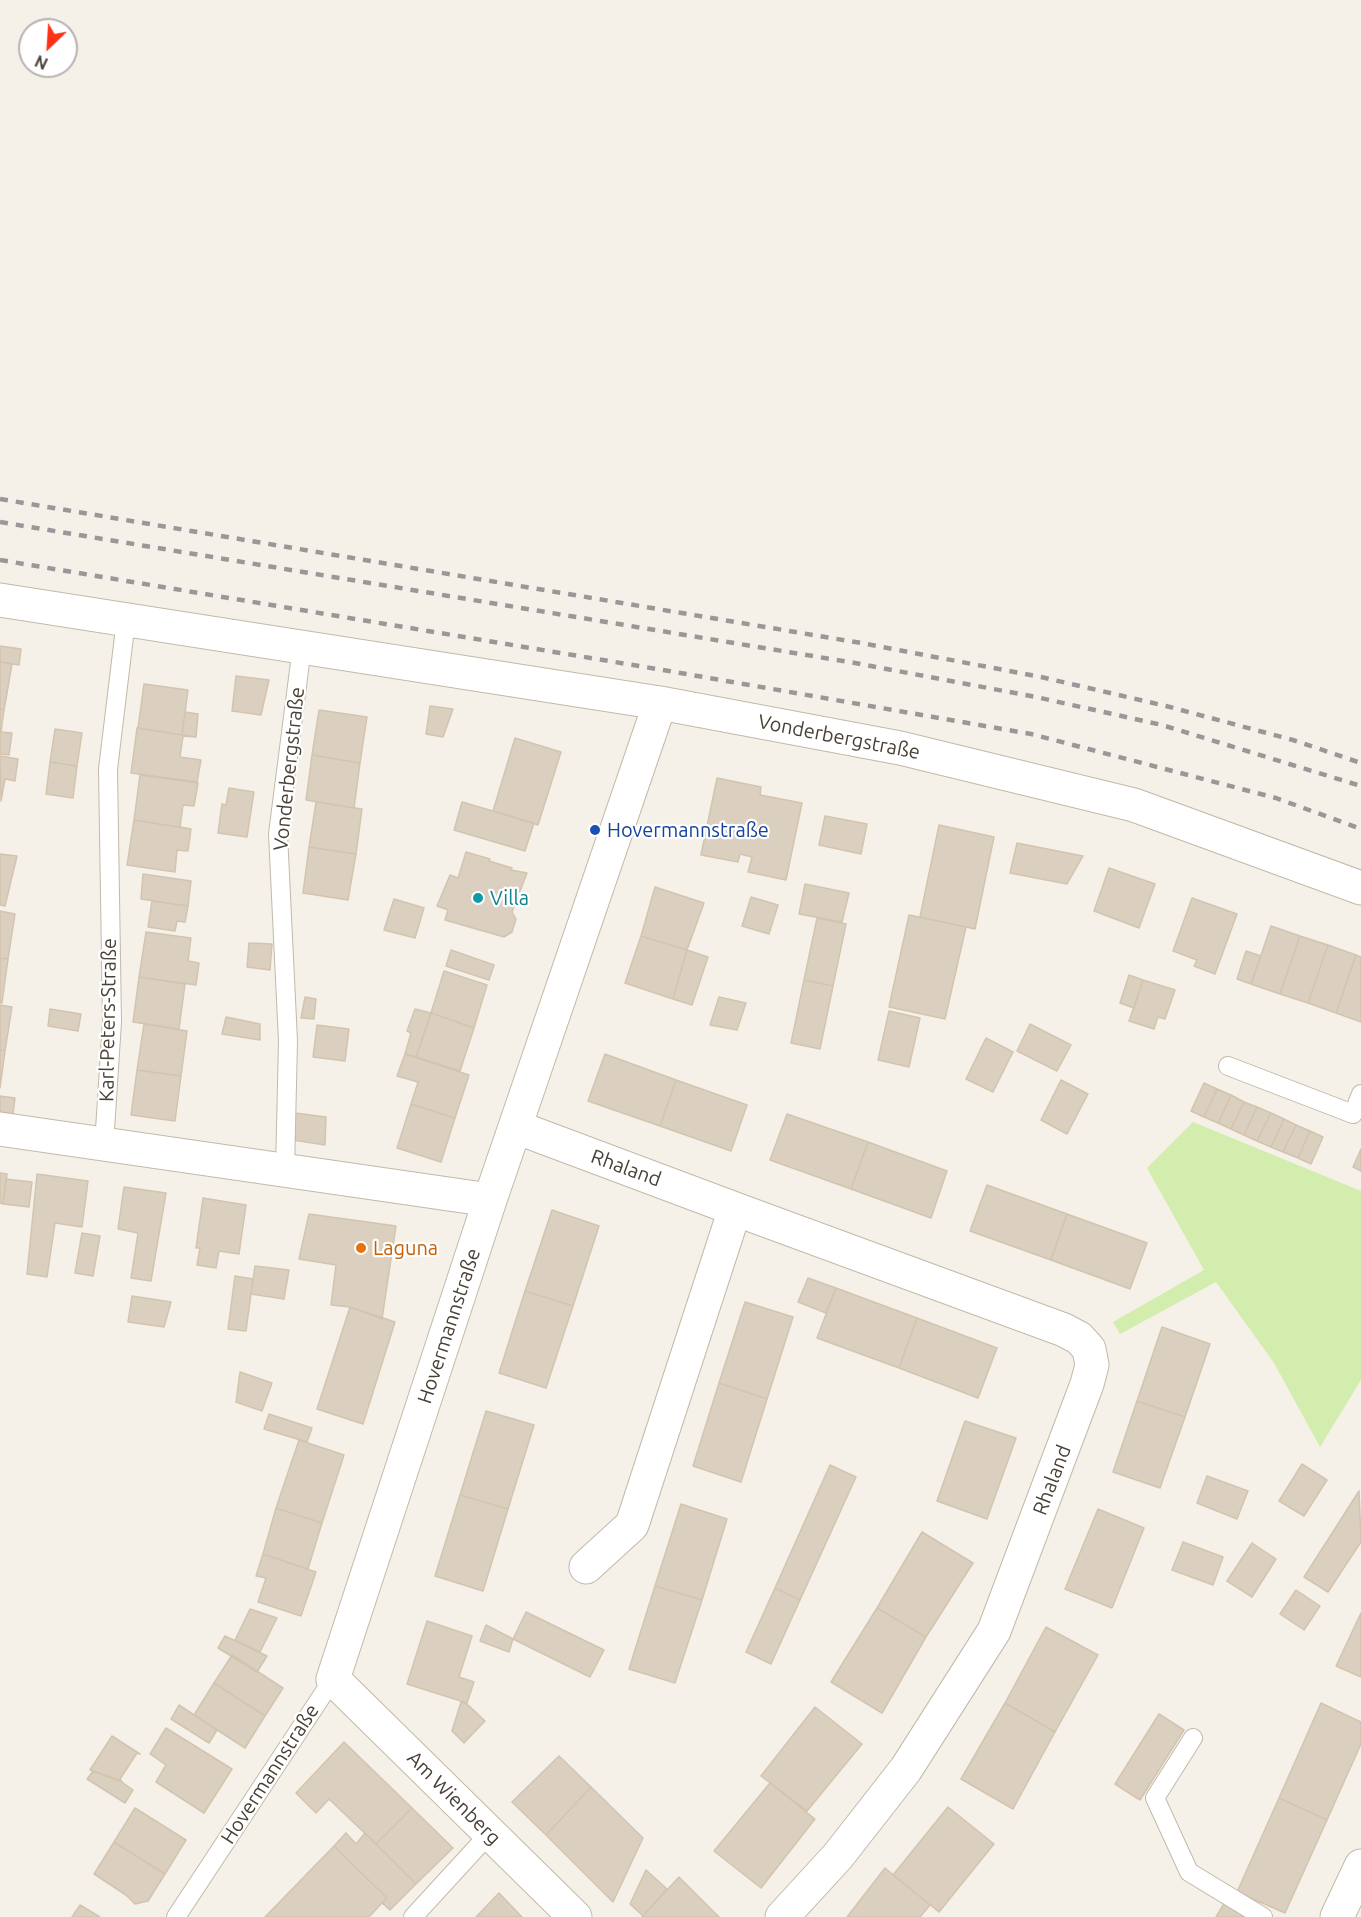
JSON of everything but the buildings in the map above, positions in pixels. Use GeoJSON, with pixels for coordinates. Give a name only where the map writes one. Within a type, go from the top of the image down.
{"type":"FeatureCollection","features":[{"type":"Feature","properties":{"kind":"street","name":"Vonderbergstraße"},"geometry":{"type":"LineString","coordinates":[[0,600],[660,703],[900,748],[1134,805],[1361,888]]}},
{"type":"Feature","properties":{"kind":"street","name":"Hovermannstraße"},"geometry":{"type":"LineString","coordinates":[[333,1679],[490,1200],[660,703]]}},
{"type":"Feature","properties":{"kind":"street","name":"Rhaland"},"geometry":{"type":"LineString","coordinates":[[516,1127],[1064,1330],[1079,1338],[1089,1349],[1092,1365],[1087,1384],[994,1631],[906,1769],[838,1856],[782,1917]]}},
{"type":"Feature","properties":{"kind":"street"},"geometry":{"type":"LineString","coordinates":[[0,1129],[490,1200]]}},
{"type":"Feature","properties":{"kind":"street"},"geometry":{"type":"LineString","coordinates":[[586,1567],[632,1525],[735,1209]]}},
{"type":"Feature","properties":{"kind":"street","name":"Am Wienberg"},"geometry":{"type":"LineString","coordinates":[[333,1679],[575,1917]]}},
{"type":"Feature","properties":{"kind":"street"},"geometry":{"type":"LineString","coordinates":[[1337,1917],[1361,1866]]}},
{"type":"Feature","properties":{"kind":"lane","name":"Karl-Peters-Straße"},"geometry":{"type":"LineString","coordinates":[[104,1145],[112,1022],[108,769],[126,620]]}},
{"type":"Feature","properties":{"kind":"lane","name":"Vonderbergstraße"},"geometry":{"type":"LineString","coordinates":[[285,1170],[288,1041],[278,834],[302,647]]}},
{"type":"Feature","properties":{"kind":"lane"},"geometry":{"type":"LineString","coordinates":[[1228,1066],[1353,1113],[1361,1094]]}},
{"type":"Feature","properties":{"kind":"lane","name":"Hovermannstraße"},"geometry":{"type":"LineString","coordinates":[[176,1917],[333,1679]]}},
{"type":"Feature","properties":{"kind":"lane"},"geometry":{"type":"LineString","coordinates":[[1193,1738],[1155,1798],[1189,1872],[1263,1917]]}},
{"type":"Feature","properties":{"kind":"lane"},"geometry":{"type":"LineString","coordinates":[[413,1917],[490,1833]]}},
{"type":"Feature","properties":{"kind":"green space"},"geometry":{"type":"Polygon","coordinates":[[[1193,1122],[1361,1191],[1361,1380],[1320,1447],[1274,1363],[1216,1282],[1120,1334],[1113,1322],[1204,1270],[1147,1168],[1193,1122]]]}},
{"type":"Feature","properties":{"kind":"railway"},"geometry":{"type":"LineString","coordinates":[[0,499],[861,643],[1041,677],[1166,706],[1293,740],[1361,763]]}},
{"type":"Feature","properties":{"kind":"railway"},"geometry":{"type":"LineString","coordinates":[[0,522],[855,663],[1036,697],[1162,725],[1361,786]]}},
{"type":"Feature","properties":{"kind":"railway"},"geometry":{"type":"LineString","coordinates":[[0,560],[669,671],[1031,734],[1276,798],[1361,829]]}},
{"type":"Feature","properties":{"kind":"place","name":"Hovermannstraße"},"geometry":{"type":"Point","coordinates":[595,830]}},
{"type":"Feature","properties":{"kind":"place","name":"Villa"},"geometry":{"type":"Point","coordinates":[478,898]}},
{"type":"Feature","properties":{"kind":"place","name":"Laguna"},"geometry":{"type":"Point","coordinates":[361,1248]}}]}
